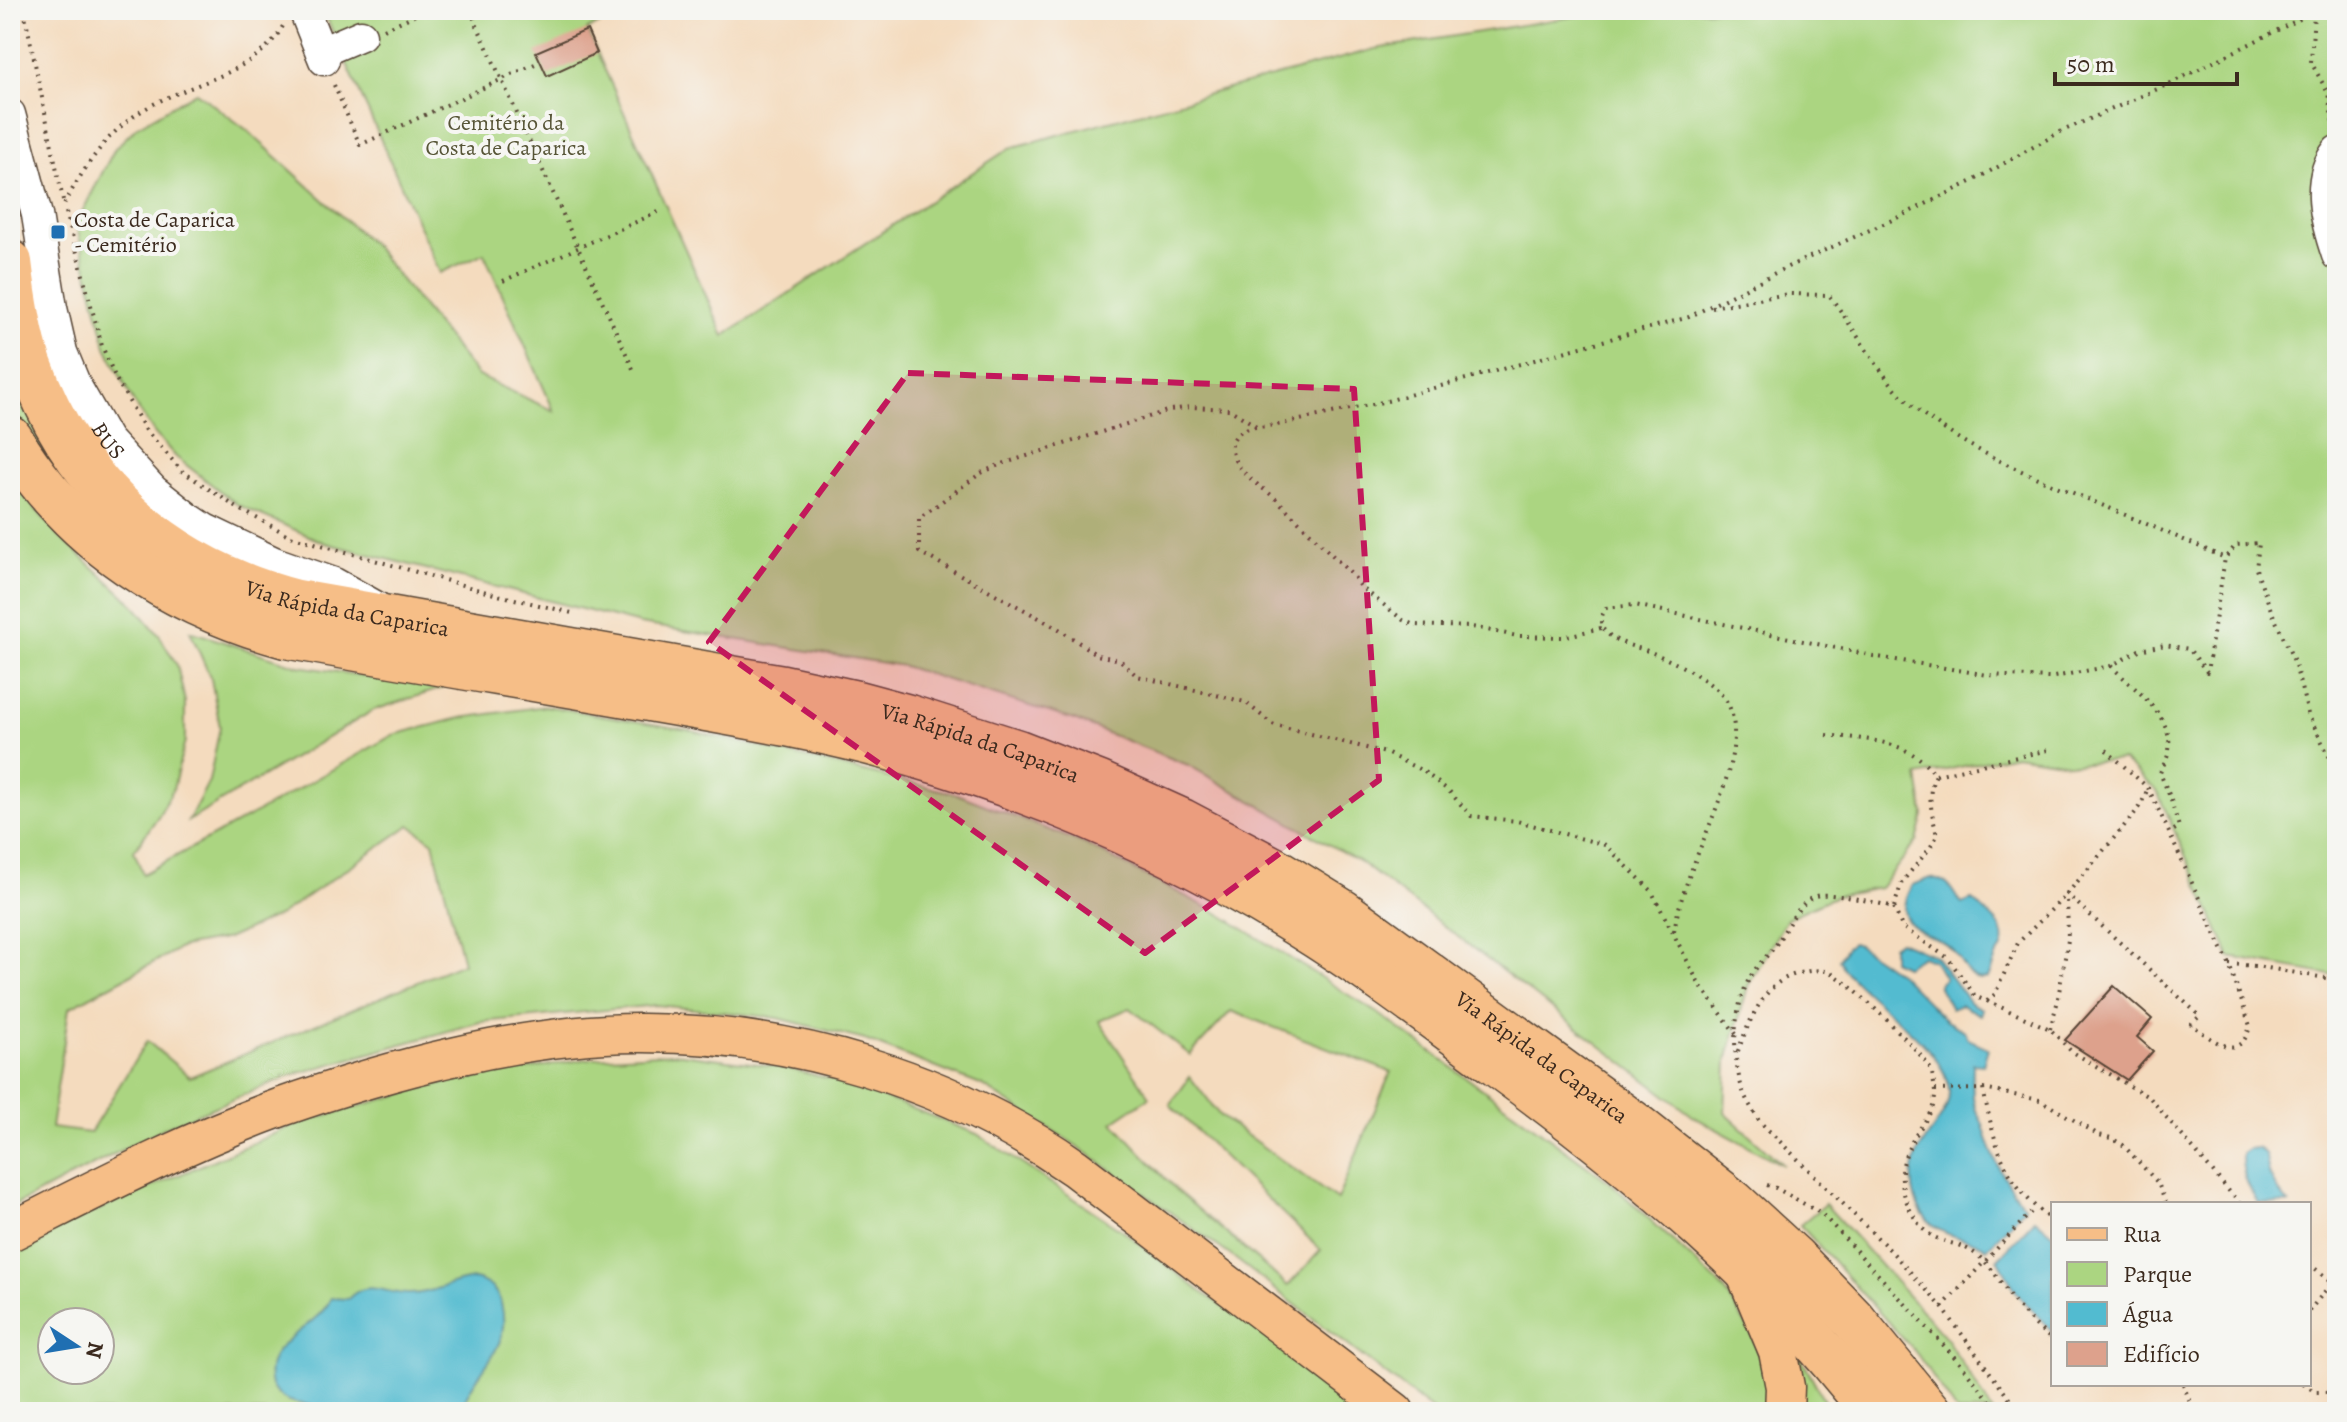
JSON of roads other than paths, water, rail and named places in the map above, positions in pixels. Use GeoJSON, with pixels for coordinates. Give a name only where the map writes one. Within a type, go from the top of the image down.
{"type":"FeatureCollection","features":[{"type":"Feature","properties":{"kind":"highway","name":"Via Rápida da Caparica"},"geometry":{"type":"LineString","coordinates":[[10,262],[21,329],[35,377],[58,425],[81,462],[119,507],[171,548],[236,583],[297,602],[783,687],[857,703],[1018,752],[1182,821],[1275,870],[1390,945],[1633,1123],[1733,1202],[1837,1301],[1929,1412]]}},
{"type":"Feature","properties":{"kind":"highway","name":"Via Rápida da Caparica"},"geometry":{"type":"LineString","coordinates":[[10,438],[47,490],[98,542],[160,586],[234,621],[286,636],[731,713],[851,737],[990,779],[1163,850],[1219,879],[1297,924],[1394,989],[1631,1166],[1743,1265],[1819,1345],[1870,1411]]}},
{"type":"Feature","properties":{"kind":"main road"},"geometry":{"type":"LineString","coordinates":[[10,1232],[232,1126],[392,1073],[484,1051],[584,1036],[636,1032],[759,1041],[844,1060],[910,1081],[1019,1132],[1075,1168],[1395,1412]]}},
{"type":"Feature","properties":{"kind":"main road"},"geometry":{"type":"LineString","coordinates":[[1743,1265],[1778,1351],[1785,1387],[1784,1412]]}},
{"type":"Feature","properties":{"kind":"main road"},"geometry":{"type":"LineString","coordinates":[[1837,1301],[1872,1355],[1877,1383],[1870,1411]]}},
{"type":"Feature","properties":{"kind":"street"},"geometry":{"type":"LineString","coordinates":[[295,16],[322,56],[370,33]]}},
{"type":"Feature","properties":{"kind":"street","name":"BUS"},"geometry":{"type":"LineString","coordinates":[[10,114],[37,215],[62,352],[76,386],[107,440],[153,490],[205,529],[274,562],[334,583],[396,618]]}},
{"type":"Feature","properties":{"kind":"street"},"geometry":{"type":"LineString","coordinates":[[2335,154],[2323,184],[2329,231],[2337,255]]}},
{"type":"Feature","properties":{"kind":"water"},"geometry":{"type":"Polygon","coordinates":[[[1930,878],[1948,885],[1962,904],[1972,900],[2000,927],[2004,940],[1988,978],[1970,975],[1951,949],[1908,921],[1904,907],[1912,885],[1930,878]]]}},
{"type":"Feature","properties":{"kind":"water"},"geometry":{"type":"Polygon","coordinates":[[[1899,941],[1935,956],[1970,1003],[1982,1009],[1980,1015],[1961,1005],[1951,1009],[1938,985],[1945,978],[1934,961],[1922,956],[1905,966],[1892,960],[1892,946],[1899,941]]]}},
{"type":"Feature","properties":{"kind":"water"},"geometry":{"type":"Polygon","coordinates":[[[1853,943],[1902,976],[1946,1021],[1965,1031],[1968,1039],[1988,1048],[1983,1065],[1973,1064],[1974,1103],[2000,1169],[2025,1207],[1987,1249],[1935,1227],[1919,1207],[1914,1193],[1916,1158],[1946,1108],[1949,1095],[1947,1080],[1915,1035],[1843,968],[1839,959],[1853,943]]]}},
{"type":"Feature","properties":{"kind":"water"},"geometry":{"type":"Polygon","coordinates":[[[2256,1148],[2265,1156],[2272,1180],[2287,1202],[2257,1202],[2244,1173],[2242,1153],[2256,1148]]]}},
{"type":"Feature","properties":{"kind":"water"},"geometry":{"type":"Polygon","coordinates":[[[2035,1219],[2051,1232],[2051,1330],[2018,1295],[1998,1259],[2035,1219]]]}},
{"type":"Feature","properties":{"kind":"water"},"geometry":{"type":"Polygon","coordinates":[[[474,1279],[487,1284],[497,1294],[501,1303],[502,1335],[466,1397],[461,1412],[334,1412],[285,1399],[272,1388],[270,1367],[275,1355],[324,1309],[331,1298],[348,1299],[369,1288],[416,1294],[474,1279]]]}},
{"type":"Feature","properties":{"kind":"place","name":"Costa de Caparica - Cemitério"},"geometry":{"type":"Point","coordinates":[58,232]}},
{"type":"Feature","properties":{"kind":"park label","name":"Cemitério da Costa de Caparica"},"geometry":{"type":"Point","coordinates":[506,134]}}]}
